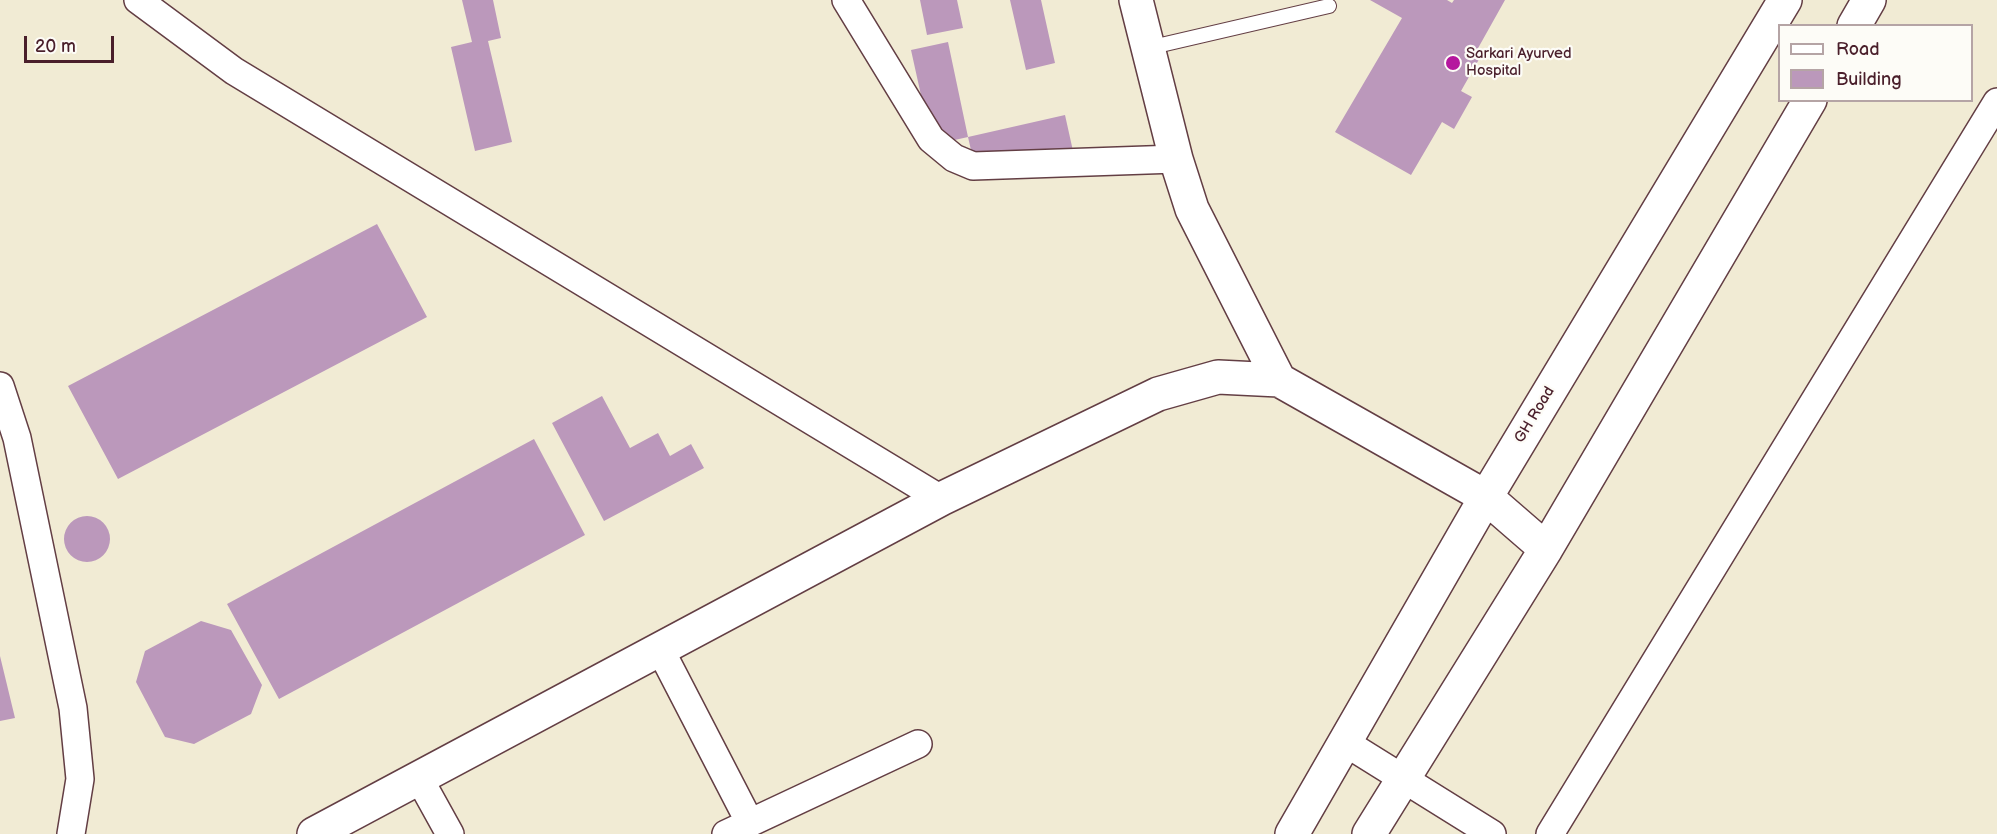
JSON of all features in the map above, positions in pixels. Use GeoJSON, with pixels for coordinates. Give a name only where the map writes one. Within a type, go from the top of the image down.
{"type":"FeatureCollection","features":[{"type":"Feature","properties":{"kind":"main road"},"geometry":{"type":"LineString","coordinates":[[1136,0],[1176,159],[1192,208],[1279,381]]}},
{"type":"Feature","properties":{"kind":"main road","name":"GH Road"},"geometry":{"type":"LineString","coordinates":[[1292,834],[1486,497],[1785,0]]}},
{"type":"Feature","properties":{"kind":"main road"},"geometry":{"type":"LineString","coordinates":[[1855,24],[1869,0]]}},
{"type":"Feature","properties":{"kind":"main road"},"geometry":{"type":"LineString","coordinates":[[1369,834],[1546,549],[1809,102]]}},
{"type":"Feature","properties":{"kind":"main road"},"geometry":{"type":"LineString","coordinates":[[314,834],[940,499],[1158,394],[1218,377],[1279,381],[1486,497],[1546,549]]}},
{"type":"Feature","properties":{"kind":"street"},"geometry":{"type":"LineString","coordinates":[[138,0],[234,71],[940,499]]}},
{"type":"Feature","properties":{"kind":"street"},"geometry":{"type":"LineString","coordinates":[[846,0],[931,139],[954,158],[974,166],[1176,159]]}},
{"type":"Feature","properties":{"kind":"street"},"geometry":{"type":"LineString","coordinates":[[1551,834],[1997,102]]}},
{"type":"Feature","properties":{"kind":"street"},"geometry":{"type":"LineString","coordinates":[[0,386],[17,438],[73,708],[80,779],[71,834]]}},
{"type":"Feature","properties":{"kind":"street"},"geometry":{"type":"LineString","coordinates":[[660,649],[750,823]]}},
{"type":"Feature","properties":{"kind":"street"},"geometry":{"type":"LineString","coordinates":[[1346,743],[1492,834]]}},
{"type":"Feature","properties":{"kind":"street"},"geometry":{"type":"LineString","coordinates":[[726,834],[918,744]]}},
{"type":"Feature","properties":{"kind":"street"},"geometry":{"type":"LineString","coordinates":[[419,778],[450,834]]}},
{"type":"Feature","properties":{"kind":"lane"},"geometry":{"type":"LineString","coordinates":[[1148,48],[1329,6]]}},
{"type":"Feature","properties":{"kind":"building"},"geometry":{"type":"Polygon","coordinates":[[[462,0],[493,0],[501,38],[488,41],[512,142],[475,151],[451,47],[472,42],[462,0]]]}},
{"type":"Feature","properties":{"kind":"building"},"geometry":{"type":"Polygon","coordinates":[[[920,0],[957,0],[963,28],[927,35],[920,0]]]}},
{"type":"Feature","properties":{"kind":"building"},"geometry":{"type":"Polygon","coordinates":[[[1010,0],[1041,0],[1055,63],[1026,70],[1010,0]]]}},
{"type":"Feature","properties":{"kind":"building"},"geometry":{"type":"Polygon","coordinates":[[[1370,0],[1447,0],[1452,3],[1454,0],[1505,0],[1477,50],[1482,54],[1461,91],[1472,97],[1454,129],[1442,122],[1411,175],[1335,132],[1402,18],[1370,0]]]}},
{"type":"Feature","properties":{"kind":"building"},"geometry":{"type":"Polygon","coordinates":[[[948,42],[968,137],[932,145],[911,50],[948,42]]]}},
{"type":"Feature","properties":{"kind":"building"},"geometry":{"type":"Polygon","coordinates":[[[1065,115],[1073,151],[976,172],[968,137],[1065,115]]]}},
{"type":"Feature","properties":{"kind":"building"},"geometry":{"type":"Polygon","coordinates":[[[377,224],[427,317],[118,479],[68,386],[377,224]]]}},
{"type":"Feature","properties":{"kind":"building"},"geometry":{"type":"Polygon","coordinates":[[[602,396],[630,448],[658,433],[670,456],[691,444],[704,468],[604,521],[552,423],[602,396]]]}},
{"type":"Feature","properties":{"kind":"building"},"geometry":{"type":"Polygon","coordinates":[[[534,439],[585,535],[279,699],[227,604],[534,439]]]}},
{"type":"Feature","properties":{"kind":"building"},"geometry":{"type":"Polygon","coordinates":[[[87,516],[103,523],[110,539],[103,555],[87,562],[71,555],[64,539],[71,523],[87,516]]]}},
{"type":"Feature","properties":{"kind":"building"},"geometry":{"type":"Polygon","coordinates":[[[201,621],[231,630],[262,685],[251,714],[194,744],[165,737],[136,682],[145,651],[201,621]]]}},
{"type":"Feature","properties":{"kind":"building"},"geometry":{"type":"Polygon","coordinates":[[[0,656],[15,718],[0,721],[0,656]]]}},
{"type":"Feature","properties":{"kind":"place","name":"Sarkari Ayurved Hospital"},"geometry":{"type":"Point","coordinates":[1453,63]}}]}
